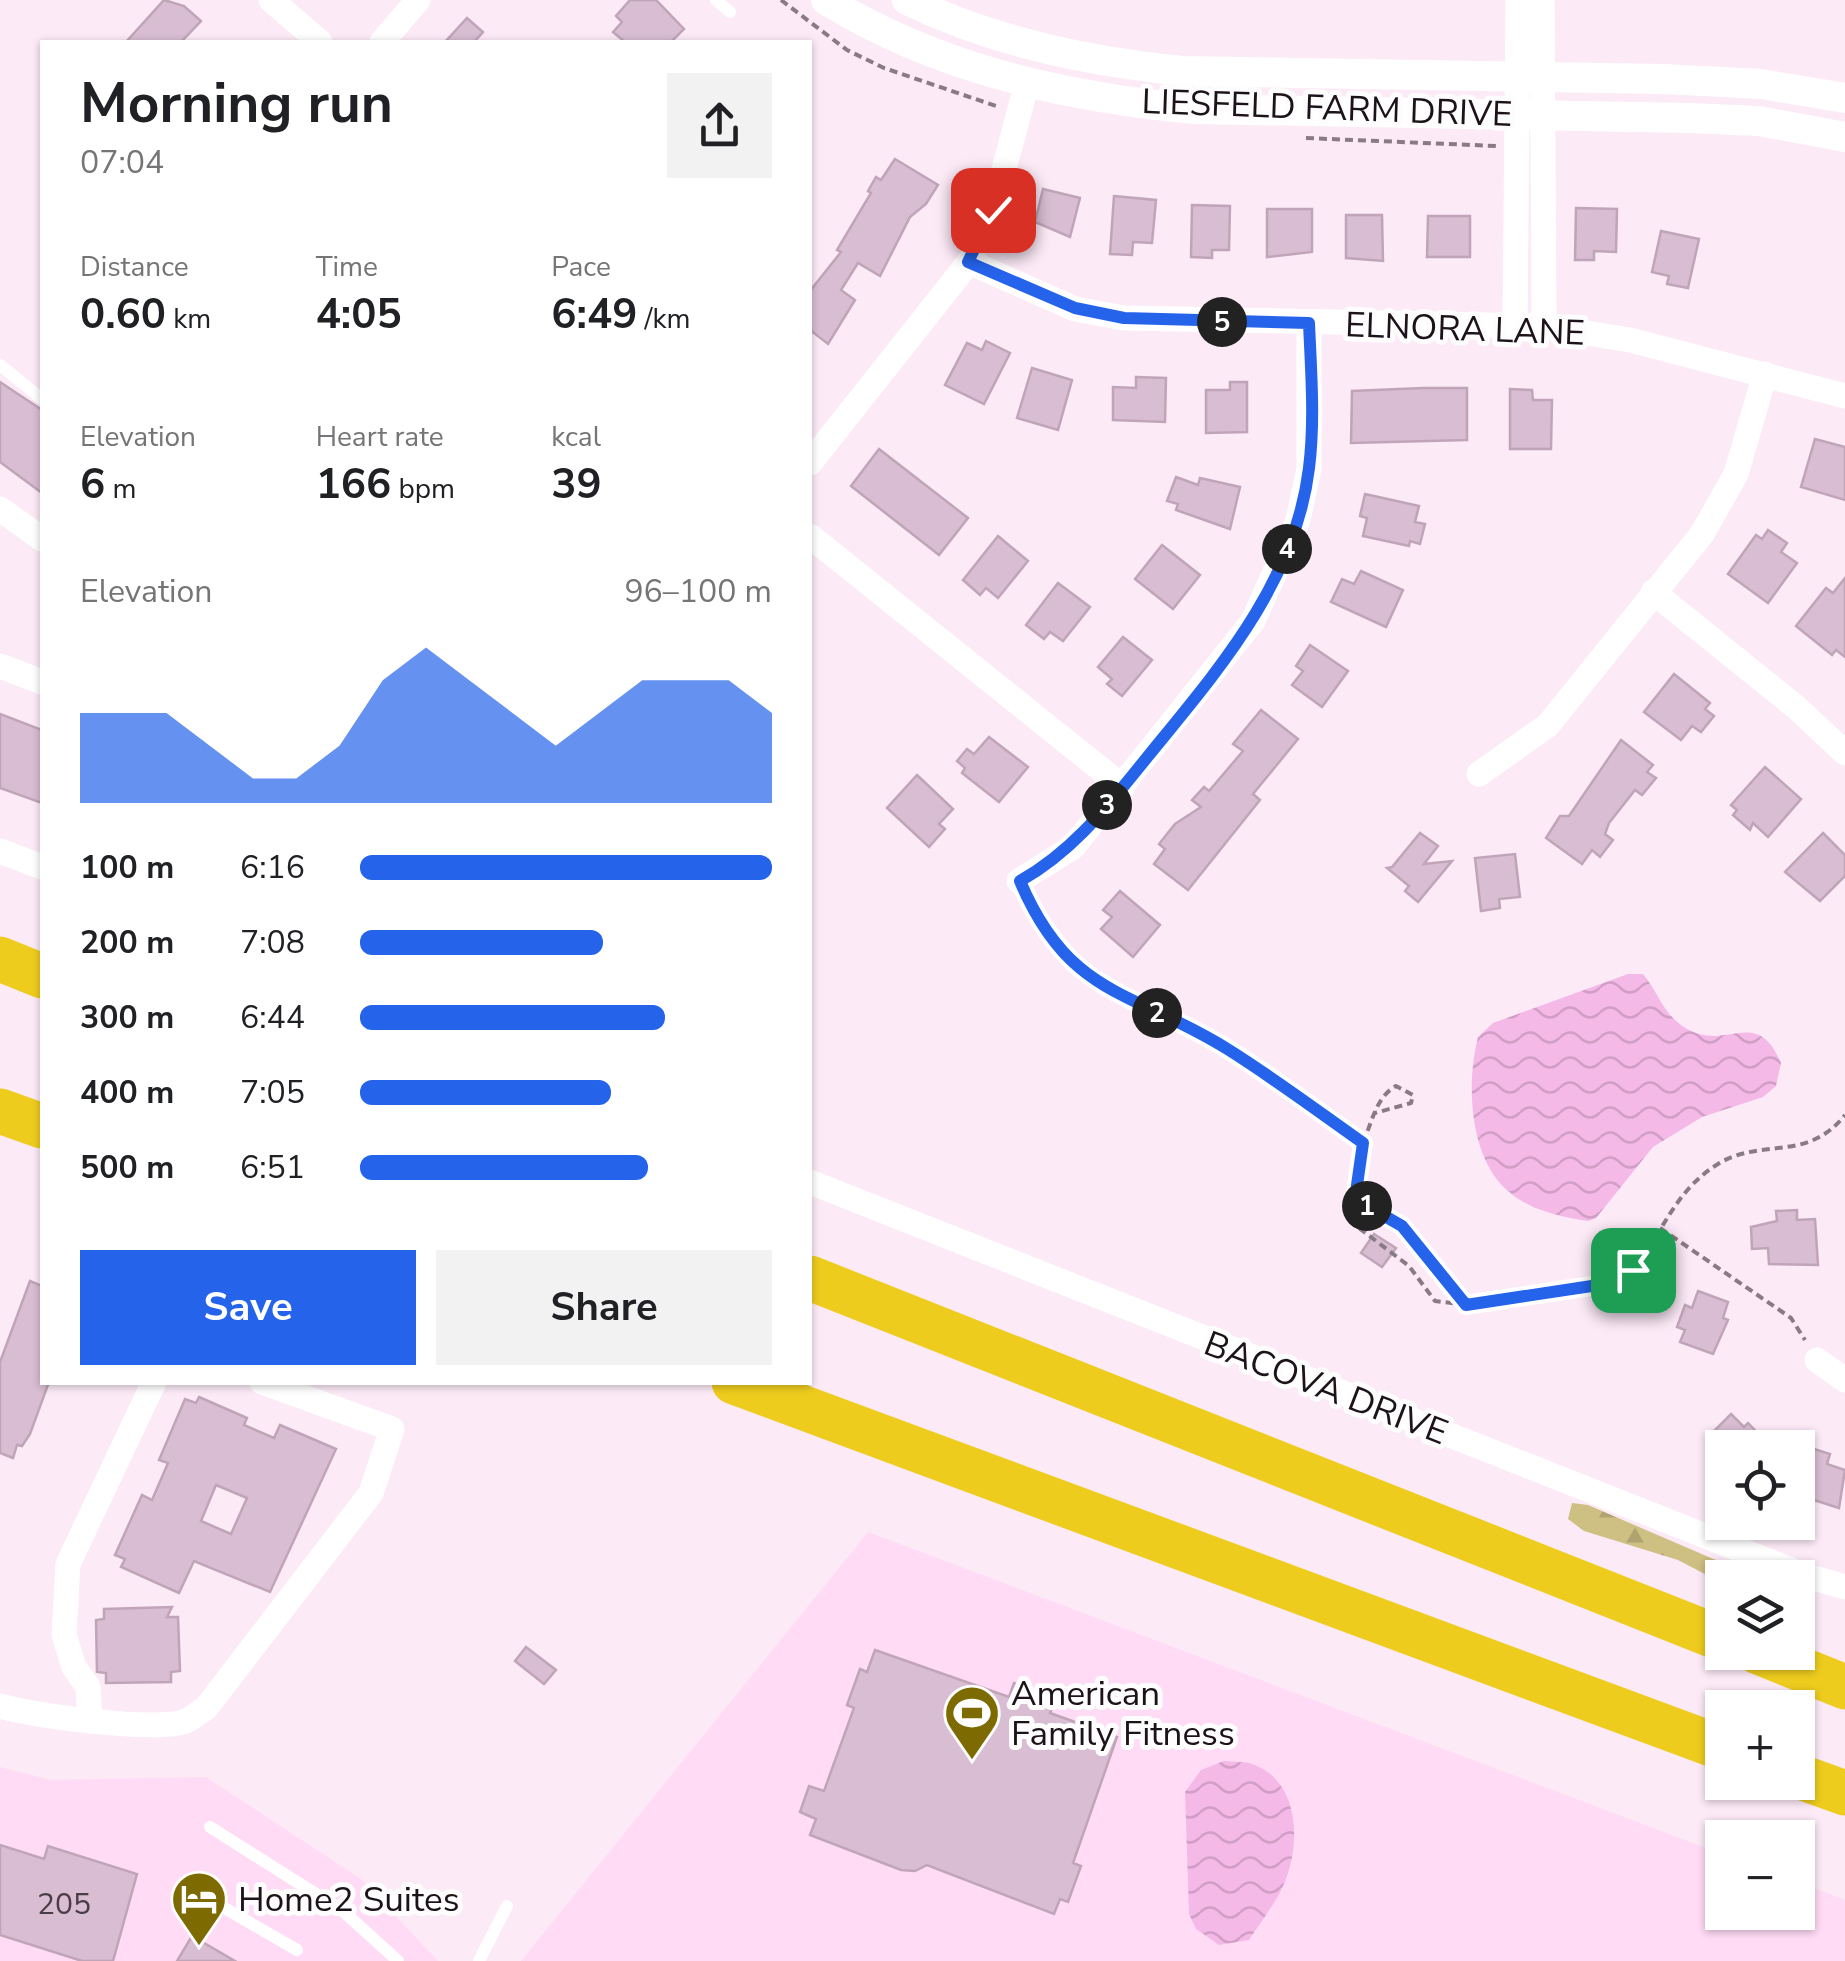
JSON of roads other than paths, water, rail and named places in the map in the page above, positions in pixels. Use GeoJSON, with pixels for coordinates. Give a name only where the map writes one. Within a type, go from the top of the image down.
{"type":"FeatureCollection","features":[{"type":"Feature","properties":{"kind":"highway"},"geometry":{"type":"LineString","coordinates":[[0,959],[40,975]]}},
{"type":"Feature","properties":{"kind":"highway"},"geometry":{"type":"LineString","coordinates":[[0,1111],[40,1125]]}},
{"type":"Feature","properties":{"kind":"highway"},"geometry":{"type":"LineString","coordinates":[[812,1279],[1705,1631]]}},
{"type":"Feature","properties":{"kind":"highway"},"geometry":{"type":"LineString","coordinates":[[742,1385],[1705,1742]]}},
{"type":"Feature","properties":{"kind":"highway"},"geometry":{"type":"LineString","coordinates":[[1803,1670],[1845,1687]]}},
{"type":"Feature","properties":{"kind":"highway"},"geometry":{"type":"LineString","coordinates":[[1815,1783],[1845,1794]]}},
{"type":"Feature","properties":{"kind":"street"},"geometry":{"type":"LineString","coordinates":[[271,0],[318,40]]}},
{"type":"Feature","properties":{"kind":"street"},"geometry":{"type":"LineString","coordinates":[[384,40],[418,0]]}},
{"type":"Feature","properties":{"kind":"street","name":"LIESFELD FARM DRIVE"},"geometry":{"type":"LineString","coordinates":[[826,0],[901,40],[1027,83],[1082,96],[1195,109],[1759,121],[1845,137]]}},
{"type":"Feature","properties":{"kind":"street","name":"LIESFELD FARM DRIVE"},"geometry":{"type":"LineString","coordinates":[[907,0],[1016,42],[1129,65],[1198,71],[1761,84],[1845,98]]}},
{"type":"Feature","properties":{"kind":"street"},"geometry":{"type":"LineString","coordinates":[[1518,0],[1531,77]]}},
{"type":"Feature","properties":{"kind":"street"},"geometry":{"type":"LineString","coordinates":[[1542,0],[1531,77],[1531,115],[1544,326]]}},
{"type":"Feature","properties":{"kind":"street"},"geometry":{"type":"LineString","coordinates":[[812,460],[968,262],[993,210],[1027,83]]}},
{"type":"Feature","properties":{"kind":"street"},"geometry":{"type":"LineString","coordinates":[[1515,326],[1531,115]]}},
{"type":"Feature","properties":{"kind":"street","name":"ELNORA LANE"},"geometry":{"type":"LineString","coordinates":[[968,262],[1075,308],[1124,318],[1544,326],[1630,340],[1845,396]]}},
{"type":"Feature","properties":{"kind":"street"},"geometry":{"type":"LineString","coordinates":[[1020,881],[1072,847],[1123,787],[1222,665],[1253,622],[1278,574],[1298,520],[1309,469],[1309,323]]}},
{"type":"Feature","properties":{"kind":"street"},"geometry":{"type":"LineString","coordinates":[[1480,774],[1548,725],[1702,534],[1736,474],[1764,374]]}},
{"type":"Feature","properties":{"kind":"street"},"geometry":{"type":"LineString","coordinates":[[0,509],[40,538]]}},
{"type":"Feature","properties":{"kind":"street"},"geometry":{"type":"LineString","coordinates":[[812,538],[1123,787]]}},
{"type":"Feature","properties":{"kind":"street"},"geometry":{"type":"LineString","coordinates":[[1653,592],[1798,708],[1845,753]]}},
{"type":"Feature","properties":{"kind":"street"},"geometry":{"type":"LineString","coordinates":[[0,666],[40,681]]}},
{"type":"Feature","properties":{"kind":"street"},"geometry":{"type":"LineString","coordinates":[[0,851],[40,866]]}},
{"type":"Feature","properties":{"kind":"street","name":"BACOVA DRIVE"},"geometry":{"type":"LineString","coordinates":[[812,1183],[1804,1575],[1845,1587]]}},
{"type":"Feature","properties":{"kind":"street"},"geometry":{"type":"LineString","coordinates":[[1818,1360],[1845,1380]]}},
{"type":"Feature","properties":{"kind":"street"},"geometry":{"type":"LineString","coordinates":[[90,1720],[88,1686],[74,1667],[64,1635],[68,1564],[153,1385]]}},
{"type":"Feature","properties":{"kind":"street"},"geometry":{"type":"LineString","coordinates":[[0,1706],[34,1716],[186,1721],[206,1708],[370,1493],[392,1429],[270,1385]]}},
{"type":"Feature","properties":{"kind":"lane"},"geometry":{"type":"LineString","coordinates":[[716,0],[730,12]]}},
{"type":"Feature","properties":{"kind":"lane"},"geometry":{"type":"LineString","coordinates":[[0,365],[40,396]]}},
{"type":"Feature","properties":{"kind":"lane"},"geometry":{"type":"LineString","coordinates":[[210,1826],[343,1911],[398,1961]]}},
{"type":"Feature","properties":{"kind":"lane"},"geometry":{"type":"LineString","coordinates":[[183,1884],[297,1950]]}},
{"type":"Feature","properties":{"kind":"lane"},"geometry":{"type":"LineString","coordinates":[[479,1961],[507,1906]]}},
{"type":"Feature","properties":{"kind":"water"},"geometry":{"type":"Polygon","coordinates":[[[1628,974],[1643,974],[1667,1010],[1687,1029],[1702,1035],[1762,1036],[1781,1063],[1776,1086],[1763,1097],[1702,1117],[1653,1147],[1596,1218],[1588,1221],[1545,1212],[1508,1191],[1485,1159],[1472,1097],[1478,1037],[1493,1023],[1628,974]]]}},
{"type":"Feature","properties":{"kind":"water"},"geometry":{"type":"Polygon","coordinates":[[[1224,1761],[1255,1765],[1280,1784],[1292,1811],[1294,1843],[1281,1891],[1249,1940],[1219,1945],[1196,1929],[1189,1914],[1185,1792],[1201,1770],[1224,1761]]]}},
{"type":"Feature","properties":{"kind":"place","name":"American Family Fitness"},"geometry":{"type":"Point","coordinates":[972,1762]}},
{"type":"Feature","properties":{"kind":"place","name":"Home2 Suites"},"geometry":{"type":"Point","coordinates":[199,1948]}}]}
